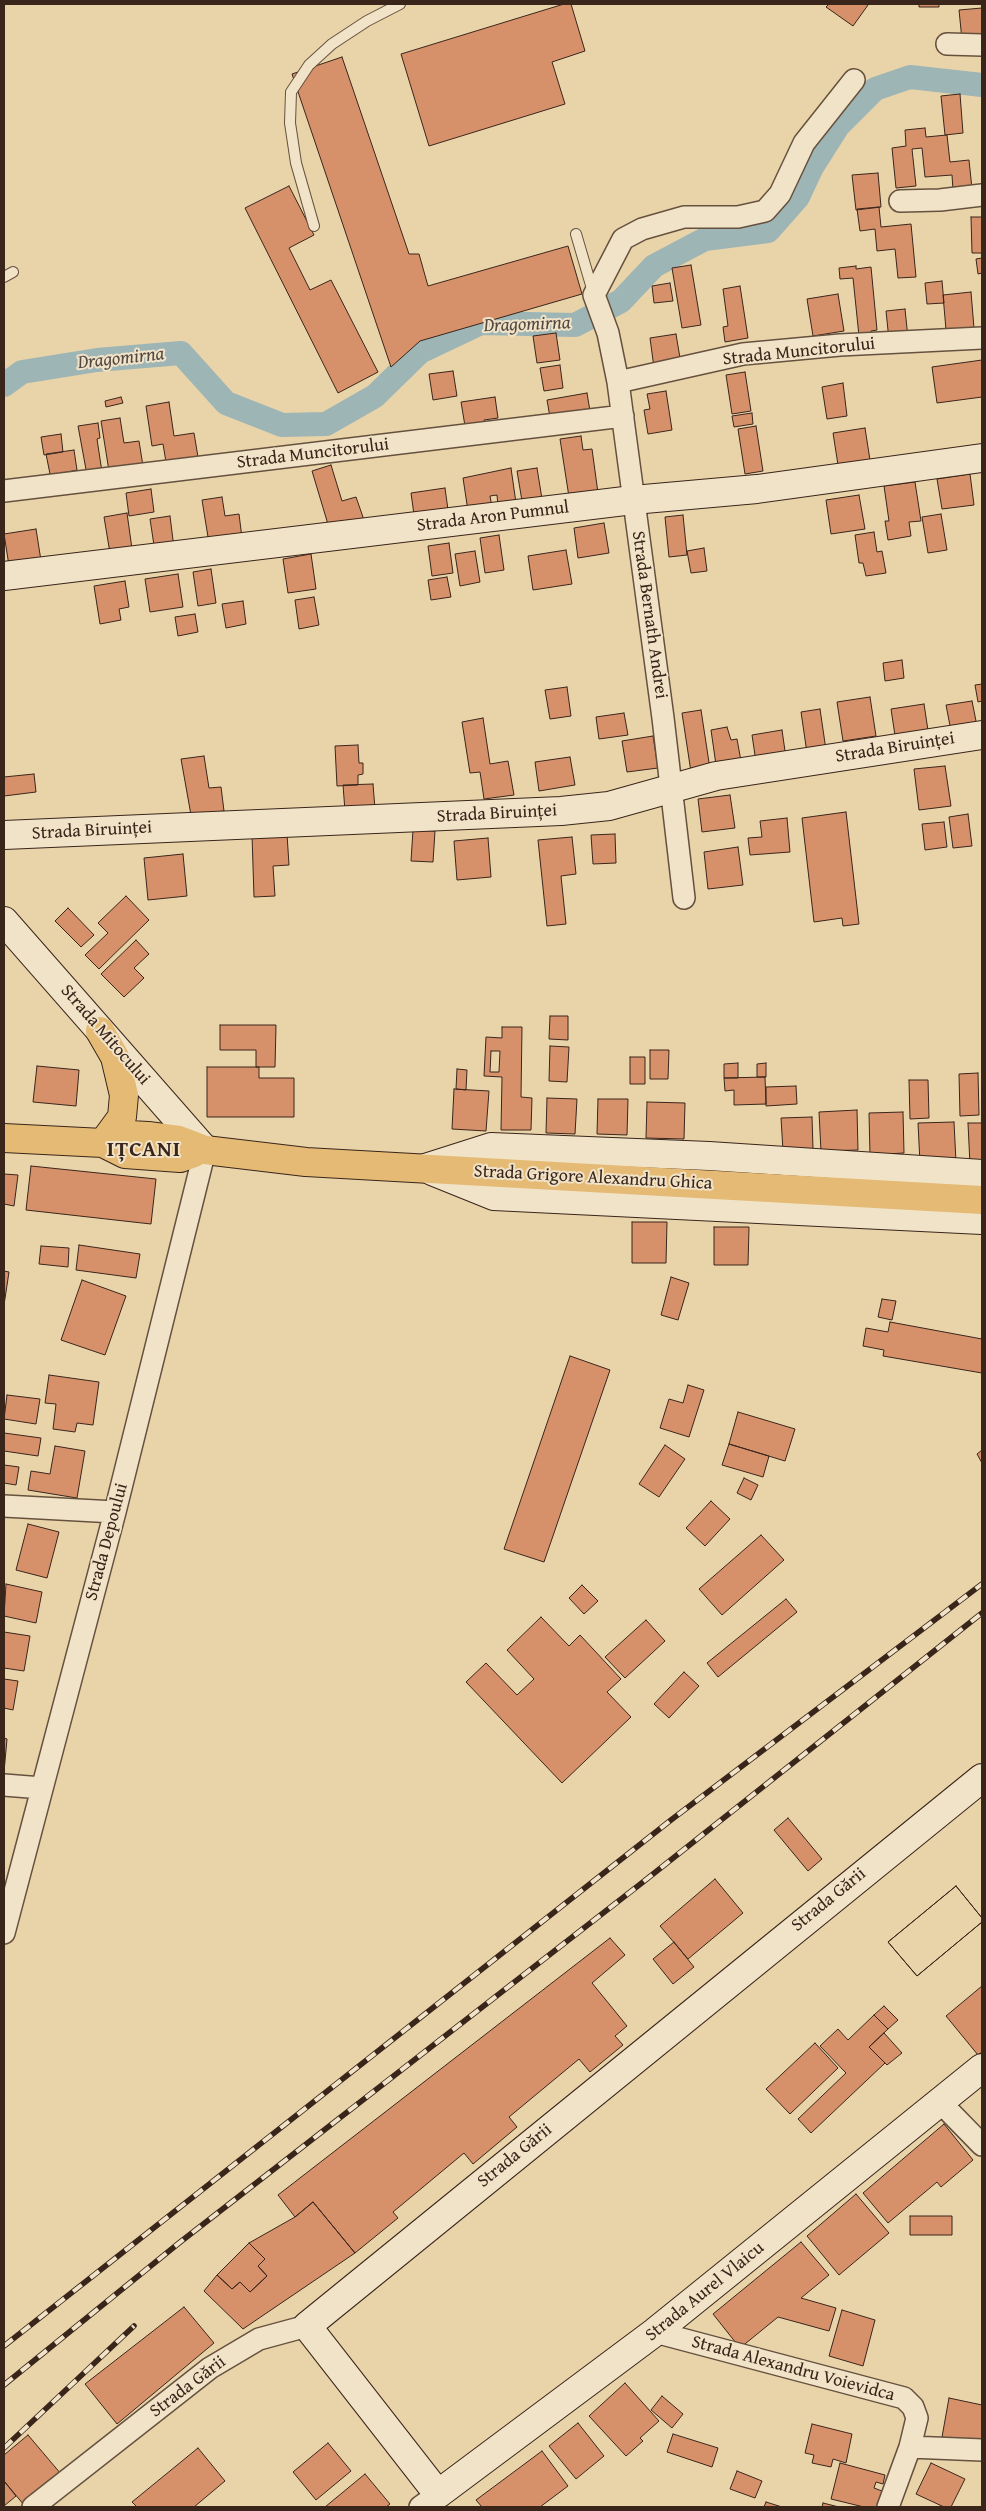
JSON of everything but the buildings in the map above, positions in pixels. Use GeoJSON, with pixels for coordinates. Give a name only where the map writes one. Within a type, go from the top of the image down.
{"type":"FeatureCollection","features":[{"type":"Feature","properties":{"kind":"main road"},"geometry":{"type":"LineString","coordinates":[[100,1031],[114,1057],[124,1095],[122,1117],[103,1143]]}},
{"type":"Feature","properties":{"kind":"main road","name":"Strada Grigore Alexandru Ghica"},"geometry":{"type":"LineString","coordinates":[[4,1138],[103,1143],[125,1154],[146,1156],[180,1158],[205,1150],[306,1162],[982,1200]]}},
{"type":"Feature","properties":{"kind":"street"},"geometry":{"type":"LineString","coordinates":[[946,44],[982,45]]}},
{"type":"Feature","properties":{"kind":"street"},"geometry":{"type":"LineString","coordinates":[[594,295],[623,239],[642,229],[684,217],[738,217],[765,211],[780,194],[804,143],[854,80]]}},
{"type":"Feature","properties":{"kind":"street"},"geometry":{"type":"LineString","coordinates":[[900,200],[940,200],[982,195]]}},
{"type":"Feature","properties":{"kind":"street","name":"Strada Bernath Andrei"},"geometry":{"type":"LineString","coordinates":[[594,295],[608,333],[618,382],[663,718],[684,898]]}},
{"type":"Feature","properties":{"kind":"street","name":"Strada Muncitorului"},"geometry":{"type":"LineString","coordinates":[[618,382],[743,354],[840,345],[982,338]]}},
{"type":"Feature","properties":{"kind":"street","name":"Strada Muncitorului"},"geometry":{"type":"LineString","coordinates":[[4,491],[623,416]]}},
{"type":"Feature","properties":{"kind":"street","name":"Strada Aron Pumnul"},"geometry":{"type":"LineString","coordinates":[[4,576],[633,500],[757,489],[982,458]]}},
{"type":"Feature","properties":{"kind":"street","name":"Strada Biruinței"},"geometry":{"type":"LineString","coordinates":[[4,836],[561,811],[609,806],[641,798],[670,787],[716,776],[982,735]]}},
{"type":"Feature","properties":{"kind":"street","name":"Strada Mitocului"},"geometry":{"type":"LineString","coordinates":[[4,921],[205,1150]]}},
{"type":"Feature","properties":{"kind":"street"},"geometry":{"type":"LineString","coordinates":[[424,1168],[491,1147],[709,1156],[982,1174]]}},
{"type":"Feature","properties":{"kind":"street","name":"Strada Depoului"},"geometry":{"type":"LineString","coordinates":[[4,1932],[12,1875],[42,1788],[115,1512],[205,1150]]}},
{"type":"Feature","properties":{"kind":"street"},"geometry":{"type":"LineString","coordinates":[[424,1168],[494,1196],[982,1220]]}},
{"type":"Feature","properties":{"kind":"street"},"geometry":{"type":"LineString","coordinates":[[4,1506],[115,1512]]}},
{"type":"Feature","properties":{"kind":"street","name":"Strada Gării"},"geometry":{"type":"LineString","coordinates":[[33,2507],[210,2368],[259,2339],[307,2326],[982,1778]]}},
{"type":"Feature","properties":{"kind":"street"},"geometry":{"type":"LineString","coordinates":[[4,1785],[42,1788]]}},
{"type":"Feature","properties":{"kind":"street","name":"Strada Aurel Vlaicu"},"geometry":{"type":"LineString","coordinates":[[429,2501],[655,2332],[982,2068]]}},
{"type":"Feature","properties":{"kind":"street"},"geometry":{"type":"LineString","coordinates":[[941,2102],[982,2145]]}},
{"type":"Feature","properties":{"kind":"street"},"geometry":{"type":"LineString","coordinates":[[307,2326],[429,2501]]}},
{"type":"Feature","properties":{"kind":"street","name":"Strada Alexandru Voievidca"},"geometry":{"type":"LineString","coordinates":[[655,2332],[904,2398],[913,2407],[917,2418],[910,2447],[888,2507]]}},
{"type":"Feature","properties":{"kind":"street"},"geometry":{"type":"LineString","coordinates":[[910,2447],[982,2450]]}},
{"type":"Feature","properties":{"kind":"lane"},"geometry":{"type":"LineString","coordinates":[[314,226],[296,163],[290,123],[291,92],[309,65],[332,44],[366,21],[400,4]]}},
{"type":"Feature","properties":{"kind":"lane"},"geometry":{"type":"LineString","coordinates":[[576,234],[594,295]]}},
{"type":"Feature","properties":{"kind":"waterway","name":"Dragomirna"},"geometry":{"type":"LineString","coordinates":[[4,385],[22,372],[97,360],[181,353],[226,403],[282,425],[326,424],[375,396],[420,352],[481,323],[575,325],[621,301],[654,266],[705,239],[768,231],[798,197],[812,167],[838,126],[875,89],[910,77],[982,85]]}},
{"type":"Feature","properties":{"kind":"railway"},"geometry":{"type":"LineString","coordinates":[[4,2346],[671,1820],[982,1584]]}},
{"type":"Feature","properties":{"kind":"railway"},"geometry":{"type":"LineString","coordinates":[[4,2385],[179,2243],[643,1882],[982,1613]]}},
{"type":"Feature","properties":{"kind":"railway"},"geometry":{"type":"LineString","coordinates":[[4,2448],[134,2326]]}},
{"type":"Feature","properties":{"kind":"district","name":"IȚCANI"},"geometry":{"type":"Point","coordinates":[144,1150]}}]}
